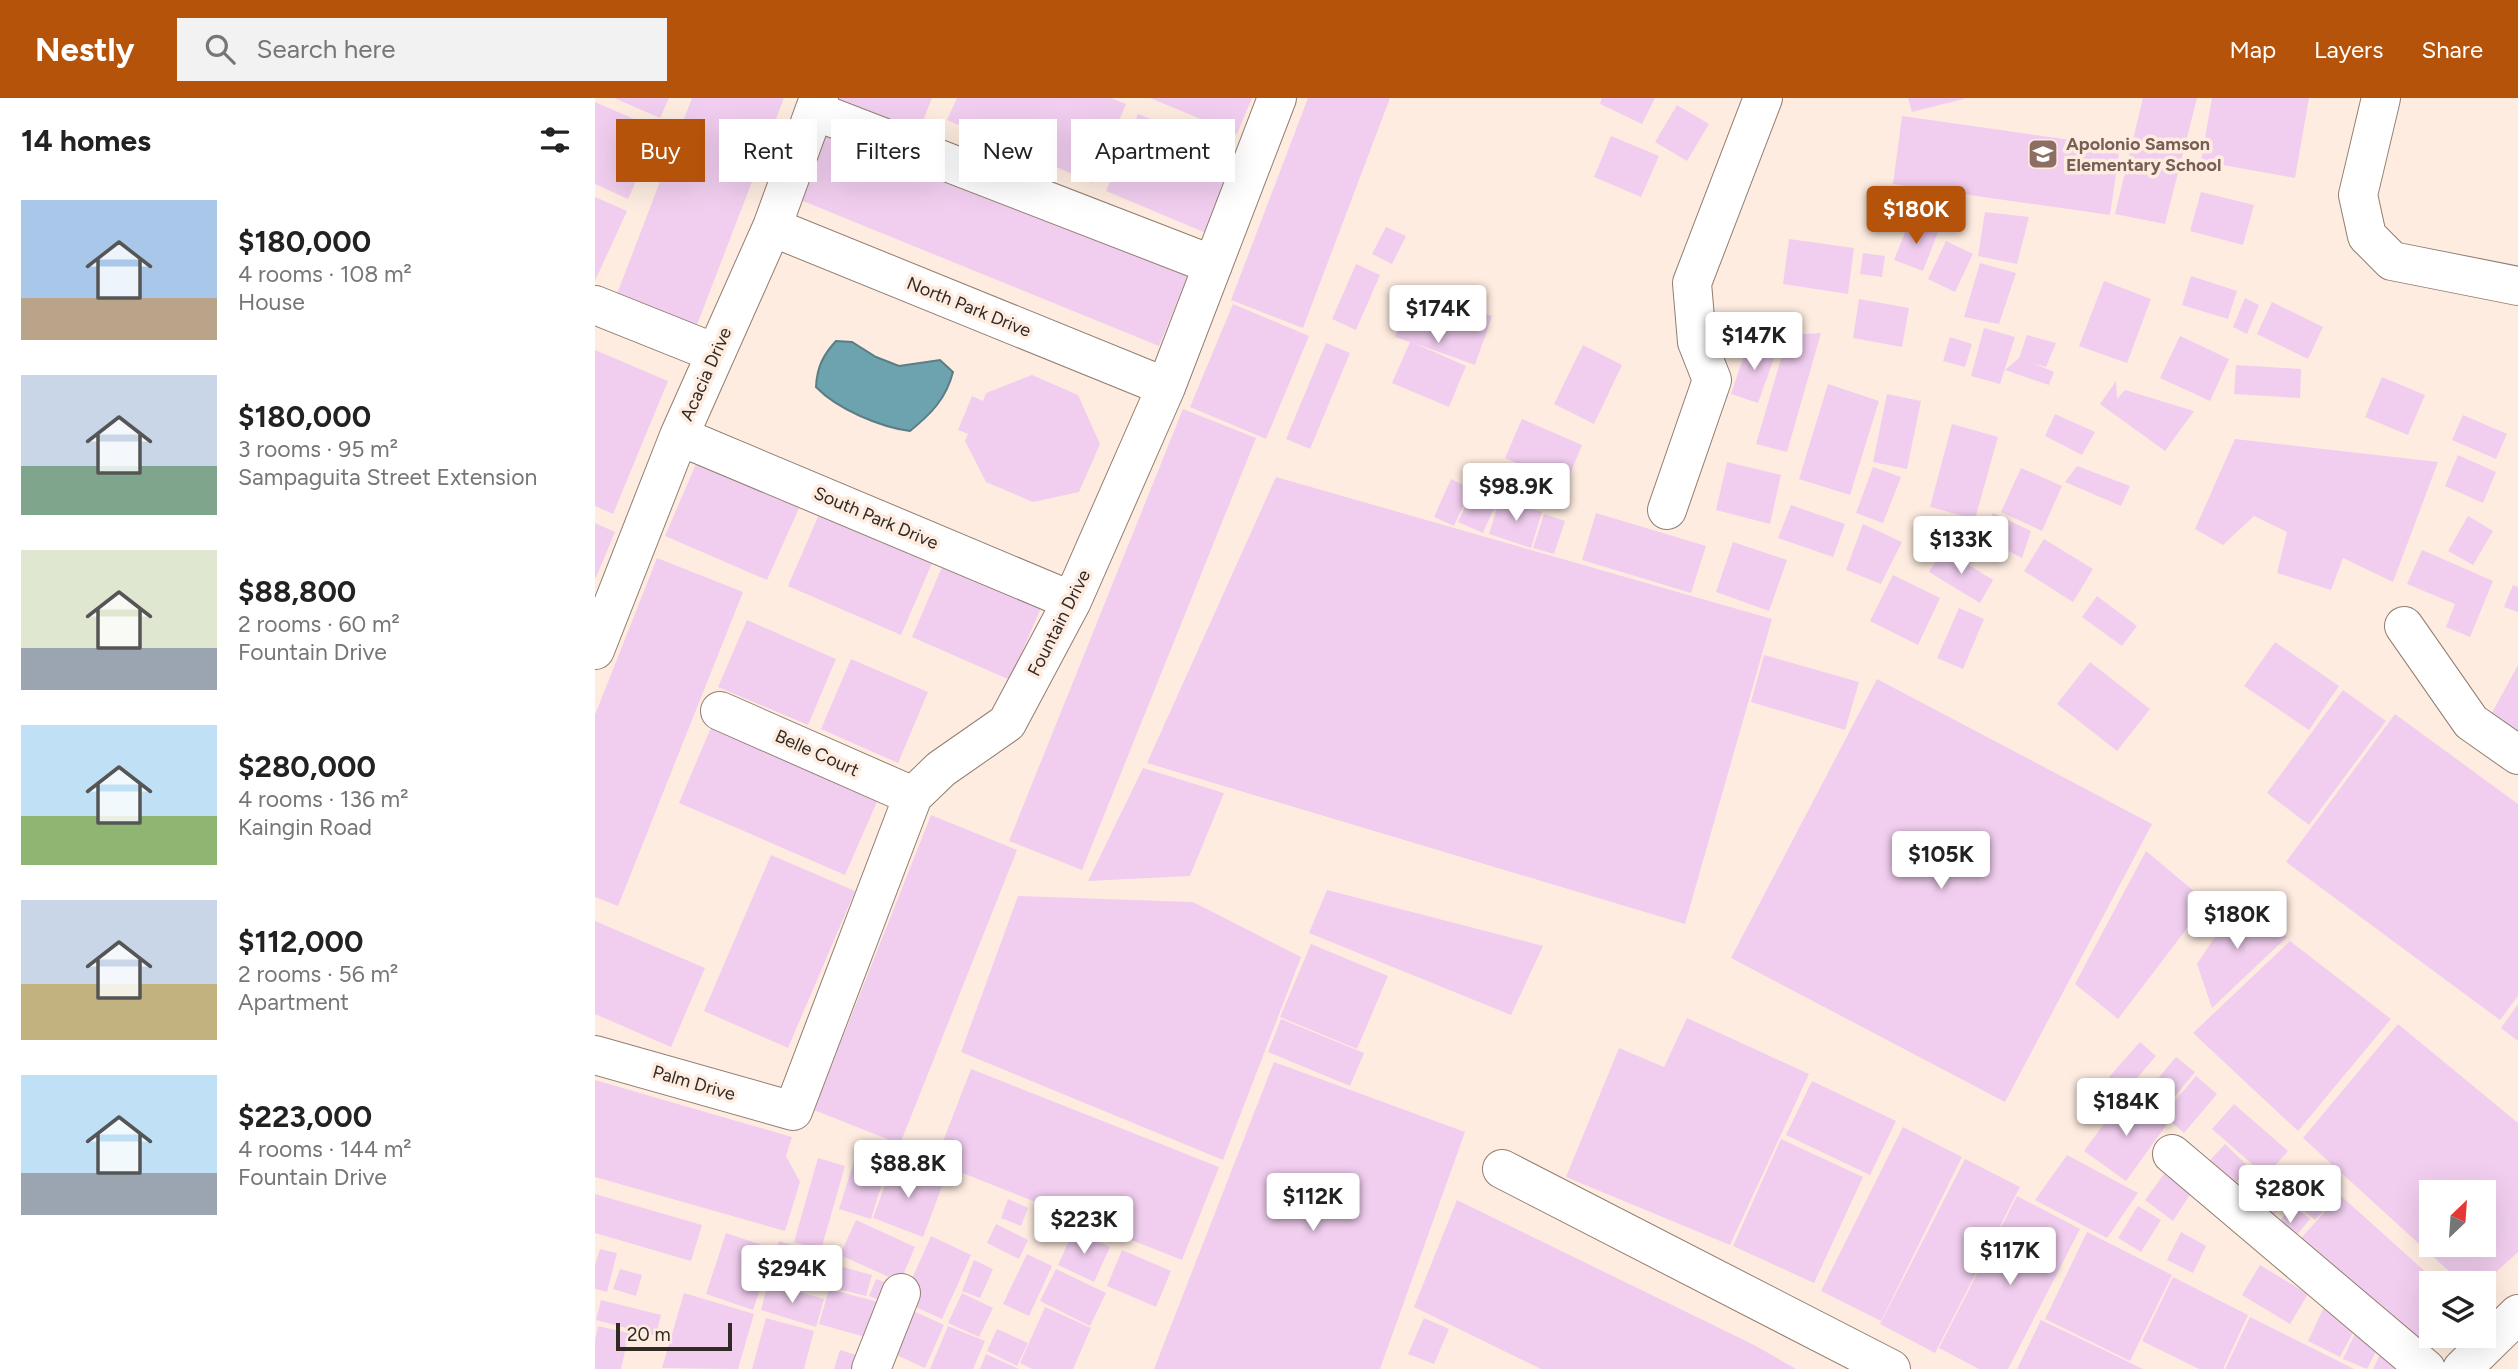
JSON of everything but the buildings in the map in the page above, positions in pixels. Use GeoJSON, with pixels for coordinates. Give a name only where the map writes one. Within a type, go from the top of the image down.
{"type":"FeatureCollection","features":[{"type":"Feature","properties":{"kind":"street","name":"Fountain Drive"},"geometry":{"type":"LineString","coordinates":[[793,1111],[913,796],[941,769],[1007,723],[1072,601],[1166,387],[1277,98]]}},
{"type":"Feature","properties":{"kind":"street"},"geometry":{"type":"LineString","coordinates":[[1667,510],[1712,380],[1697,342],[1692,282],[1763,98]]}},
{"type":"Feature","properties":{"kind":"street"},"geometry":{"type":"LineString","coordinates":[[2381,98],[2358,195],[2367,236],[2392,261],[2518,286]]}},
{"type":"Feature","properties":{"kind":"street"},"geometry":{"type":"LineString","coordinates":[[817,104],[1213,265]]}},
{"type":"Feature","properties":{"kind":"street","name":"Acacia Drive"},"geometry":{"type":"LineString","coordinates":[[595,650],[679,436],[772,227],[817,104]]}},
{"type":"Feature","properties":{"kind":"street","name":"North Park Drive"},"geometry":{"type":"LineString","coordinates":[[772,227],[1166,387]]}},
{"type":"Feature","properties":{"kind":"street"},"geometry":{"type":"LineString","coordinates":[[595,305],[715,353]]}},
{"type":"Feature","properties":{"kind":"street","name":"South Park Drive"},"geometry":{"type":"LineString","coordinates":[[679,436],[1072,601]]}},
{"type":"Feature","properties":{"kind":"street"},"geometry":{"type":"LineString","coordinates":[[2404,626],[2471,722],[2518,755]]}},
{"type":"Feature","properties":{"kind":"street","name":"Belle Court"},"geometry":{"type":"LineString","coordinates":[[720,710],[913,796]]}},
{"type":"Feature","properties":{"kind":"street","name":"Palm Drive"},"geometry":{"type":"LineString","coordinates":[[595,1055],[793,1111]]}},
{"type":"Feature","properties":{"kind":"street"},"geometry":{"type":"LineString","coordinates":[[2172,1154],[2425,1369]]}},
{"type":"Feature","properties":{"kind":"street"},"geometry":{"type":"LineString","coordinates":[[1502,1169],[1891,1369]]}},
{"type":"Feature","properties":{"kind":"street"},"geometry":{"type":"LineString","coordinates":[[871,1369],[901,1293]]}},
{"type":"Feature","properties":{"kind":"street"},"geometry":{"type":"LineString","coordinates":[[2462,1369],[2518,1314]]}},
{"type":"Feature","properties":{"kind":"water"},"geometry":{"type":"Polygon","coordinates":[[[836,341],[852,342],[876,357],[899,366],[940,360],[953,372],[937,405],[910,431],[886,426],[847,410],[816,387],[821,362],[836,341]]]}},
{"type":"Feature","properties":{"kind":"place","name":"Apolonio Samson Elementary School"},"geometry":{"type":"Point","coordinates":[2043,154]}}]}
